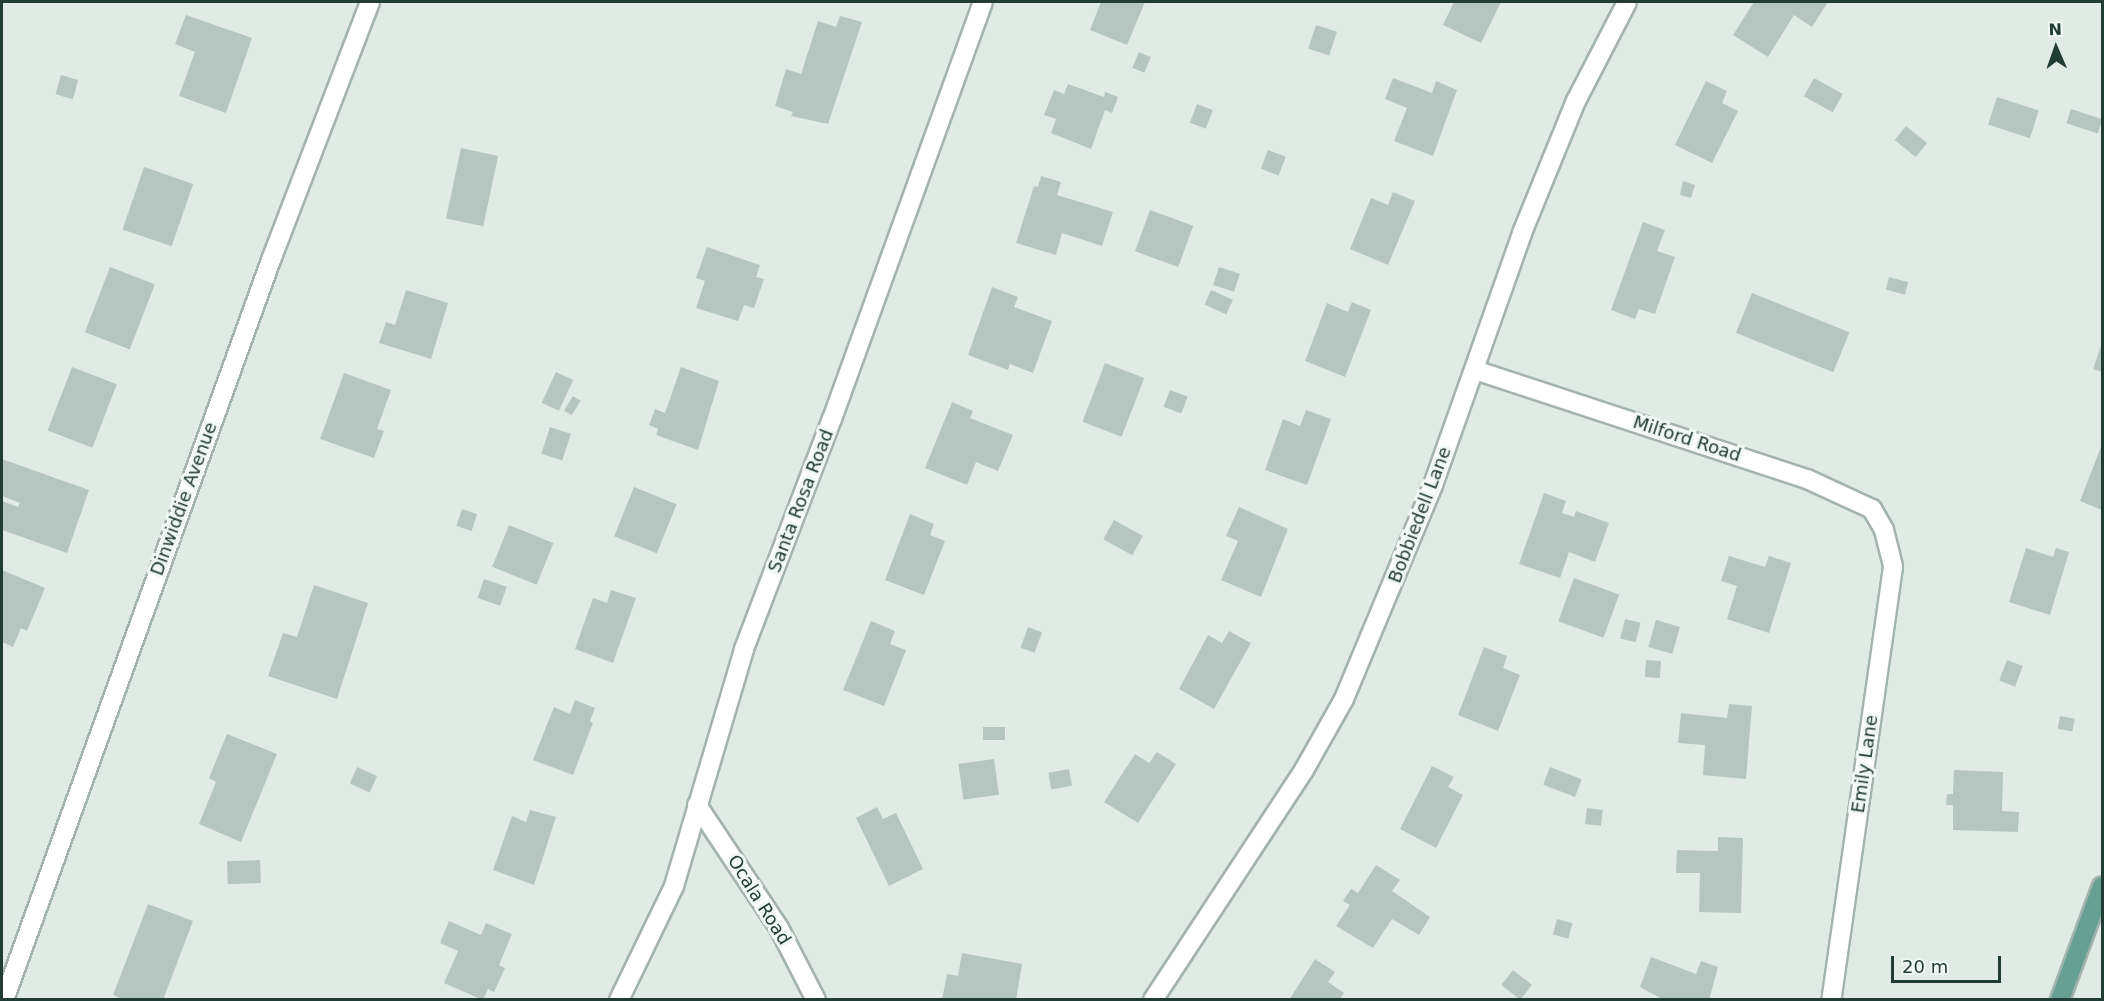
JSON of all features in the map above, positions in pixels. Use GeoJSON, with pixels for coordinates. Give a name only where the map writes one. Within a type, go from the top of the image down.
{"type":"FeatureCollection","features":[{"type":"Feature","properties":{"kind":"main road"},"geometry":{"type":"LineString","coordinates":[[2060,999],[2103,886]]}},
{"type":"Feature","properties":{"kind":"street","name":"Dinwiddie Avenue"},"geometry":{"type":"LineString","coordinates":[[4,999],[263,282],[370,2]]}},
{"type":"Feature","properties":{"kind":"street","name":"Santa Rosa Road"},"geometry":{"type":"LineString","coordinates":[[619,999],[674,886],[744,650],[832,419],[982,2]]}},
{"type":"Feature","properties":{"kind":"street","name":"Bobbiedell Lane"},"geometry":{"type":"LineString","coordinates":[[1153,999],[1304,771],[1344,699],[1433,485],[1522,233],[1576,101],[1627,2]]}},
{"type":"Feature","properties":{"kind":"street","name":"Milford Road"},"geometry":{"type":"LineString","coordinates":[[1475,370],[1807,479],[1872,509],[1884,530]]}},
{"type":"Feature","properties":{"kind":"street","name":"Emily Lane"},"geometry":{"type":"LineString","coordinates":[[1831,999],[1893,567],[1884,530]]}},
{"type":"Feature","properties":{"kind":"street","name":"Ocala Road"},"geometry":{"type":"LineString","coordinates":[[697,804],[779,928],[816,999]]}},
{"type":"Feature","properties":{"kind":"building"},"geometry":{"type":"Polygon","coordinates":[[[1101,2],[1145,2],[1127,45],[1090,30],[1101,2]]]}},
{"type":"Feature","properties":{"kind":"building"},"geometry":{"type":"Polygon","coordinates":[[[1454,2],[1501,2],[1481,43],[1443,25],[1454,2]]]}},
{"type":"Feature","properties":{"kind":"building"},"geometry":{"type":"Polygon","coordinates":[[[1754,2],[1828,2],[1812,27],[1794,15],[1768,57],[1733,35],[1754,2]]]}},
{"type":"Feature","properties":{"kind":"building"},"geometry":{"type":"Polygon","coordinates":[[[186,15],[252,38],[226,113],[179,96],[195,52],[175,44],[186,15]]]}},
{"type":"Feature","properties":{"kind":"building"},"geometry":{"type":"Polygon","coordinates":[[[840,16],[862,22],[828,124],[791,116],[793,112],[775,106],[786,69],[801,74],[818,21],[836,27],[840,16]]]}},
{"type":"Feature","properties":{"kind":"building"},"geometry":{"type":"Polygon","coordinates":[[[1316,25],[1337,32],[1329,56],[1308,49],[1316,25]]]}},
{"type":"Feature","properties":{"kind":"building"},"geometry":{"type":"Polygon","coordinates":[[[1139,52],[1151,57],[1144,73],[1132,68],[1139,52]]]}},
{"type":"Feature","properties":{"kind":"building"},"geometry":{"type":"Polygon","coordinates":[[[61,75],[78,80],[73,99],[55,94],[61,75]]]}},
{"type":"Feature","properties":{"kind":"building"},"geometry":{"type":"Polygon","coordinates":[[[1393,78],[1432,93],[1436,81],[1457,90],[1433,156],[1394,141],[1407,108],[1385,99],[1393,78]]]}},
{"type":"Feature","properties":{"kind":"building"},"geometry":{"type":"Polygon","coordinates":[[[1814,78],[1843,94],[1833,112],[1804,96],[1814,78]]]}},
{"type":"Feature","properties":{"kind":"building"},"geometry":{"type":"Polygon","coordinates":[[[1706,81],[1727,91],[1722,103],[1738,111],[1712,163],[1675,145],[1706,81]]]}},
{"type":"Feature","properties":{"kind":"building"},"geometry":{"type":"Polygon","coordinates":[[[1068,84],[1104,97],[1105,92],[1118,97],[1112,113],[1105,110],[1091,149],[1051,133],[1056,119],[1044,115],[1054,90],[1064,94],[1068,84]]]}},
{"type":"Feature","properties":{"kind":"building"},"geometry":{"type":"Polygon","coordinates":[[[1997,97],[2039,111],[2030,138],[1988,125],[1997,97]]]}},
{"type":"Feature","properties":{"kind":"building"},"geometry":{"type":"Polygon","coordinates":[[[1197,104],[1213,110],[1206,129],[1190,123],[1197,104]]]}},
{"type":"Feature","properties":{"kind":"building"},"geometry":{"type":"Polygon","coordinates":[[[2071,109],[2102,119],[2098,133],[2066,123],[2071,109]]]}},
{"type":"Feature","properties":{"kind":"building"},"geometry":{"type":"Polygon","coordinates":[[[1906,126],[1927,143],[1916,157],[1895,140],[1906,126]]]}},
{"type":"Feature","properties":{"kind":"building"},"geometry":{"type":"Polygon","coordinates":[[[461,148],[498,156],[483,226],[446,218],[461,148]]]}},
{"type":"Feature","properties":{"kind":"building"},"geometry":{"type":"Polygon","coordinates":[[[1268,150],[1286,157],[1279,175],[1261,169],[1268,150]]]}},
{"type":"Feature","properties":{"kind":"building"},"geometry":{"type":"Polygon","coordinates":[[[144,167],[193,184],[172,246],[123,229],[144,167]]]}},
{"type":"Feature","properties":{"kind":"building"},"geometry":{"type":"Polygon","coordinates":[[[1041,176],[1061,182],[1057,195],[1113,212],[1102,246],[1062,233],[1056,255],[1016,243],[1034,186],[1038,187],[1041,176]]]}},
{"type":"Feature","properties":{"kind":"building"},"geometry":{"type":"Polygon","coordinates":[[[1683,181],[1695,185],[1691,198],[1680,195],[1683,181]]]}},
{"type":"Feature","properties":{"kind":"building"},"geometry":{"type":"Polygon","coordinates":[[[1393,192],[1415,201],[1388,265],[1350,249],[1371,198],[1388,205],[1393,192]]]}},
{"type":"Feature","properties":{"kind":"building"},"geometry":{"type":"Polygon","coordinates":[[[1150,210],[1193,226],[1178,267],[1135,251],[1150,210]]]}},
{"type":"Feature","properties":{"kind":"building"},"geometry":{"type":"Polygon","coordinates":[[[1643,222],[1665,230],[1657,251],[1675,257],[1655,314],[1639,309],[1635,319],[1611,310],[1643,222]]]}},
{"type":"Feature","properties":{"kind":"building"},"geometry":{"type":"Polygon","coordinates":[[[707,247],[760,265],[756,277],[764,279],[754,308],[744,305],[738,321],[696,308],[705,281],[696,278],[707,247]]]}},
{"type":"Feature","properties":{"kind":"building"},"geometry":{"type":"Polygon","coordinates":[[[110,267],[155,284],[130,350],[85,332],[110,267]]]}},
{"type":"Feature","properties":{"kind":"building"},"geometry":{"type":"Polygon","coordinates":[[[1219,267],[1240,274],[1234,292],[1213,285],[1219,267]]]}},
{"type":"Feature","properties":{"kind":"building"},"geometry":{"type":"Polygon","coordinates":[[[1889,277],[1908,282],[1905,295],[1886,290],[1889,277]]]}},
{"type":"Feature","properties":{"kind":"building"},"geometry":{"type":"Polygon","coordinates":[[[992,287],[1018,297],[1014,307],[1052,321],[1033,373],[1010,364],[1008,370],[968,355],[992,287]]]}},
{"type":"Feature","properties":{"kind":"building"},"geometry":{"type":"Polygon","coordinates":[[[406,290],[448,303],[431,359],[379,343],[386,322],[395,325],[406,290]]]}},
{"type":"Feature","properties":{"kind":"building"},"geometry":{"type":"Polygon","coordinates":[[[1211,290],[1233,300],[1226,314],[1204,305],[1211,290]]]}},
{"type":"Feature","properties":{"kind":"building"},"geometry":{"type":"Polygon","coordinates":[[[1752,293],[1849,332],[1833,372],[1736,333],[1752,293]]]}},
{"type":"Feature","properties":{"kind":"building"},"geometry":{"type":"Polygon","coordinates":[[[1352,302],[1371,310],[1345,377],[1305,361],[1327,303],[1348,312],[1352,302]]]}},
{"type":"Feature","properties":{"kind":"building"},"geometry":{"type":"Polygon","coordinates":[[[2102,343],[2102,372],[2093,369],[2102,343]]]}},
{"type":"Feature","properties":{"kind":"building"},"geometry":{"type":"Polygon","coordinates":[[[1105,363],[1144,378],[1122,437],[1082,422],[1105,363]]]}},
{"type":"Feature","properties":{"kind":"building"},"geometry":{"type":"Polygon","coordinates":[[[72,367],[117,384],[92,448],[48,430],[72,367]]]}},
{"type":"Feature","properties":{"kind":"building"},"geometry":{"type":"Polygon","coordinates":[[[681,367],[719,381],[698,450],[656,435],[658,429],[649,425],[655,409],[665,413],[681,367]]]}},
{"type":"Feature","properties":{"kind":"building"},"geometry":{"type":"Polygon","coordinates":[[[556,372],[573,380],[559,411],[542,403],[556,372]]]}},
{"type":"Feature","properties":{"kind":"building"},"geometry":{"type":"Polygon","coordinates":[[[344,373],[391,390],[377,429],[384,431],[374,458],[320,439],[344,373]]]}},
{"type":"Feature","properties":{"kind":"building"},"geometry":{"type":"Polygon","coordinates":[[[1170,390],[1188,397],[1181,414],[1164,407],[1170,390]]]}},
{"type":"Feature","properties":{"kind":"building"},"geometry":{"type":"Polygon","coordinates":[[[573,396],[581,401],[572,415],[564,410],[573,396]]]}},
{"type":"Feature","properties":{"kind":"building"},"geometry":{"type":"Polygon","coordinates":[[[952,402],[973,411],[970,418],[1013,435],[998,471],[976,462],[967,485],[925,468],[952,402]]]}},
{"type":"Feature","properties":{"kind":"building"},"geometry":{"type":"Polygon","coordinates":[[[1306,410],[1331,419],[1307,485],[1265,470],[1283,419],[1300,426],[1306,410]]]}},
{"type":"Feature","properties":{"kind":"building"},"geometry":{"type":"Polygon","coordinates":[[[550,427],[571,434],[562,460],[541,454],[550,427]]]}},
{"type":"Feature","properties":{"kind":"building"},"geometry":{"type":"Polygon","coordinates":[[[2102,444],[2102,510],[2080,501],[2102,444]]]}},
{"type":"Feature","properties":{"kind":"building"},"geometry":{"type":"Polygon","coordinates":[[[2,459],[89,490],[67,553],[2,530],[2,501],[18,507],[20,503],[2,496],[2,459]]]}},
{"type":"Feature","properties":{"kind":"building"},"geometry":{"type":"Polygon","coordinates":[[[634,487],[677,504],[657,553],[614,536],[634,487]]]}},
{"type":"Feature","properties":{"kind":"building"},"geometry":{"type":"Polygon","coordinates":[[[1544,493],[1566,501],[1562,513],[1574,517],[1576,511],[1609,523],[1595,562],[1569,552],[1560,578],[1519,564],[1544,493]]]}},
{"type":"Feature","properties":{"kind":"building"},"geometry":{"type":"Polygon","coordinates":[[[1239,507],[1288,529],[1261,597],[1221,580],[1238,541],[1226,536],[1239,507]]]}},
{"type":"Feature","properties":{"kind":"building"},"geometry":{"type":"Polygon","coordinates":[[[462,509],[477,514],[472,531],[456,526],[462,509]]]}},
{"type":"Feature","properties":{"kind":"building"},"geometry":{"type":"Polygon","coordinates":[[[910,514],[934,524],[930,535],[945,541],[924,595],[885,580],[910,514]]]}},
{"type":"Feature","properties":{"kind":"building"},"geometry":{"type":"Polygon","coordinates":[[[1114,520],[1143,536],[1132,555],[1103,539],[1114,520]]]}},
{"type":"Feature","properties":{"kind":"building"},"geometry":{"type":"Polygon","coordinates":[[[509,525],[554,543],[537,585],[492,567],[509,525]]]}},
{"type":"Feature","properties":{"kind":"building"},"geometry":{"type":"Polygon","coordinates":[[[2026,548],[2053,557],[2056,548],[2069,552],[2050,615],[2009,602],[2026,548]]]}},
{"type":"Feature","properties":{"kind":"building"},"geometry":{"type":"Polygon","coordinates":[[[1729,556],[1765,567],[1769,556],[1791,563],[1769,633],[1727,619],[1737,586],[1721,581],[1729,556]]]}},
{"type":"Feature","properties":{"kind":"building"},"geometry":{"type":"Polygon","coordinates":[[[2,570],[45,588],[27,631],[21,628],[13,647],[2,642],[2,570]]]}},
{"type":"Feature","properties":{"kind":"building"},"geometry":{"type":"Polygon","coordinates":[[[1574,578],[1619,594],[1603,638],[1558,621],[1574,578]]]}},
{"type":"Feature","properties":{"kind":"building"},"geometry":{"type":"Polygon","coordinates":[[[484,579],[507,587],[500,606],[477,598],[484,579]]]}},
{"type":"Feature","properties":{"kind":"building"},"geometry":{"type":"Polygon","coordinates":[[[314,585],[368,603],[337,699],[268,676],[283,633],[297,637],[314,585]]]}},
{"type":"Feature","properties":{"kind":"building"},"geometry":{"type":"Polygon","coordinates":[[[611,590],[636,598],[613,663],[575,649],[593,598],[607,603],[611,590]]]}},
{"type":"Feature","properties":{"kind":"building"},"geometry":{"type":"Polygon","coordinates":[[[1625,619],[1641,623],[1636,642],[1620,638],[1625,619]]]}},
{"type":"Feature","properties":{"kind":"building"},"geometry":{"type":"Polygon","coordinates":[[[1656,620],[1680,627],[1672,654],[1648,647],[1656,620]]]}},
{"type":"Feature","properties":{"kind":"building"},"geometry":{"type":"Polygon","coordinates":[[[871,621],[895,631],[890,644],[906,650],[884,706],[843,690],[871,621]]]}},
{"type":"Feature","properties":{"kind":"building"},"geometry":{"type":"Polygon","coordinates":[[[1028,627],[1042,632],[1035,653],[1020,648],[1028,627]]]}},
{"type":"Feature","properties":{"kind":"building"},"geometry":{"type":"Polygon","coordinates":[[[1229,631],[1251,643],[1214,709],[1179,689],[1208,635],[1222,643],[1229,631]]]}},
{"type":"Feature","properties":{"kind":"building"},"geometry":{"type":"Polygon","coordinates":[[[1484,647],[1507,656],[1503,668],[1520,675],[1498,731],[1458,715],[1484,647]]]}},
{"type":"Feature","properties":{"kind":"building"},"geometry":{"type":"Polygon","coordinates":[[[1646,660],[1661,661],[1660,678],[1645,677],[1646,660]]]}},
{"type":"Feature","properties":{"kind":"building"},"geometry":{"type":"Polygon","coordinates":[[[2007,660],[2023,666],[2015,687],[1999,681],[2007,660]]]}},
{"type":"Feature","properties":{"kind":"building"},"geometry":{"type":"Polygon","coordinates":[[[575,700],[595,708],[590,721],[593,723],[573,775],[533,760],[554,707],[570,714],[575,700]]]}},
{"type":"Feature","properties":{"kind":"building"},"geometry":{"type":"Polygon","coordinates":[[[1729,704],[1752,706],[1746,779],[1703,775],[1705,745],[1678,743],[1681,713],[1727,718],[1729,704]]]}},
{"type":"Feature","properties":{"kind":"building"},"geometry":{"type":"Polygon","coordinates":[[[2060,716],[2075,719],[2072,732],[2058,729],[2060,716]]]}},
{"type":"Feature","properties":{"kind":"building"},"geometry":{"type":"Polygon","coordinates":[[[983,727],[1005,727],[1005,740],[983,740],[983,727]]]}},
{"type":"Feature","properties":{"kind":"building"},"geometry":{"type":"Polygon","coordinates":[[[227,734],[277,754],[241,842],[199,824],[216,782],[209,778],[227,734]]]}},
{"type":"Feature","properties":{"kind":"building"},"geometry":{"type":"Polygon","coordinates":[[[1157,752],[1176,764],[1138,823],[1104,802],[1135,754],[1149,763],[1157,752]]]}},
{"type":"Feature","properties":{"kind":"building"},"geometry":{"type":"Polygon","coordinates":[[[994,759],[999,795],[963,800],[958,764],[994,759]]]}},
{"type":"Feature","properties":{"kind":"building"},"geometry":{"type":"Polygon","coordinates":[[[1432,766],[1454,777],[1448,787],[1463,795],[1436,848],[1400,829],[1432,766]]]}},
{"type":"Feature","properties":{"kind":"building"},"geometry":{"type":"Polygon","coordinates":[[[357,767],[377,776],[370,792],[350,783],[357,767]]]}},
{"type":"Feature","properties":{"kind":"building"},"geometry":{"type":"Polygon","coordinates":[[[1550,767],[1582,779],[1575,797],[1543,785],[1550,767]]]}},
{"type":"Feature","properties":{"kind":"building"},"geometry":{"type":"Polygon","coordinates":[[[1069,769],[1072,786],[1051,789],[1048,773],[1069,769]]]}},
{"type":"Feature","properties":{"kind":"building"},"geometry":{"type":"Polygon","coordinates":[[[1954,770],[2003,772],[2002,811],[2019,812],[2018,832],[1953,830],[1953,805],[1946,805],[1947,794],[1953,794],[1954,770]]]}},
{"type":"Feature","properties":{"kind":"building"},"geometry":{"type":"Polygon","coordinates":[[[877,807],[883,819],[896,813],[923,869],[889,886],[856,818],[877,807]]]}},
{"type":"Feature","properties":{"kind":"building"},"geometry":{"type":"Polygon","coordinates":[[[1587,808],[1603,810],[1601,826],[1585,824],[1587,808]]]}},
{"type":"Feature","properties":{"kind":"building"},"geometry":{"type":"Polygon","coordinates":[[[530,810],[556,817],[534,885],[493,870],[512,816],[526,822],[530,810]]]}},
{"type":"Feature","properties":{"kind":"building"},"geometry":{"type":"Polygon","coordinates":[[[1718,837],[1743,838],[1741,913],[1699,912],[1700,873],[1676,873],[1677,850],[1718,851],[1718,837]]]}},
{"type":"Feature","properties":{"kind":"building"},"geometry":{"type":"Polygon","coordinates":[[[260,860],[261,883],[228,884],[227,861],[260,860]]]}},
{"type":"Feature","properties":{"kind":"building"},"geometry":{"type":"Polygon","coordinates":[[[1376,865],[1400,880],[1392,891],[1430,917],[1419,935],[1392,919],[1373,948],[1336,926],[1350,905],[1343,901],[1351,889],[1358,893],[1376,865]]]}},
{"type":"Feature","properties":{"kind":"building"},"geometry":{"type":"Polygon","coordinates":[[[148,904],[193,921],[163,1000],[124,1000],[113,995],[148,904]]]}},
{"type":"Feature","properties":{"kind":"building"},"geometry":{"type":"Polygon","coordinates":[[[1557,919],[1572,923],[1568,939],[1553,934],[1557,919]]]}},
{"type":"Feature","properties":{"kind":"building"},"geometry":{"type":"Polygon","coordinates":[[[449,921],[481,935],[486,923],[512,934],[499,965],[505,968],[494,992],[488,989],[483,1000],[444,983],[458,951],[440,943],[449,921]]]}},
{"type":"Feature","properties":{"kind":"building"},"geometry":{"type":"Polygon","coordinates":[[[962,953],[1022,964],[1016,1000],[942,1000],[947,974],[958,976],[962,953]]]}},
{"type":"Feature","properties":{"kind":"building"},"geometry":{"type":"Polygon","coordinates":[[[1651,957],[1696,974],[1701,961],[1718,967],[1709,1000],[1664,1000],[1640,987],[1651,957]]]}},
{"type":"Feature","properties":{"kind":"building"},"geometry":{"type":"Polygon","coordinates":[[[1315,959],[1335,972],[1328,982],[1344,993],[1339,1000],[1289,1000],[1315,959]]]}},
{"type":"Feature","properties":{"kind":"building"},"geometry":{"type":"Polygon","coordinates":[[[1513,970],[1532,985],[1520,1000],[1501,985],[1513,970]]]}}]}
